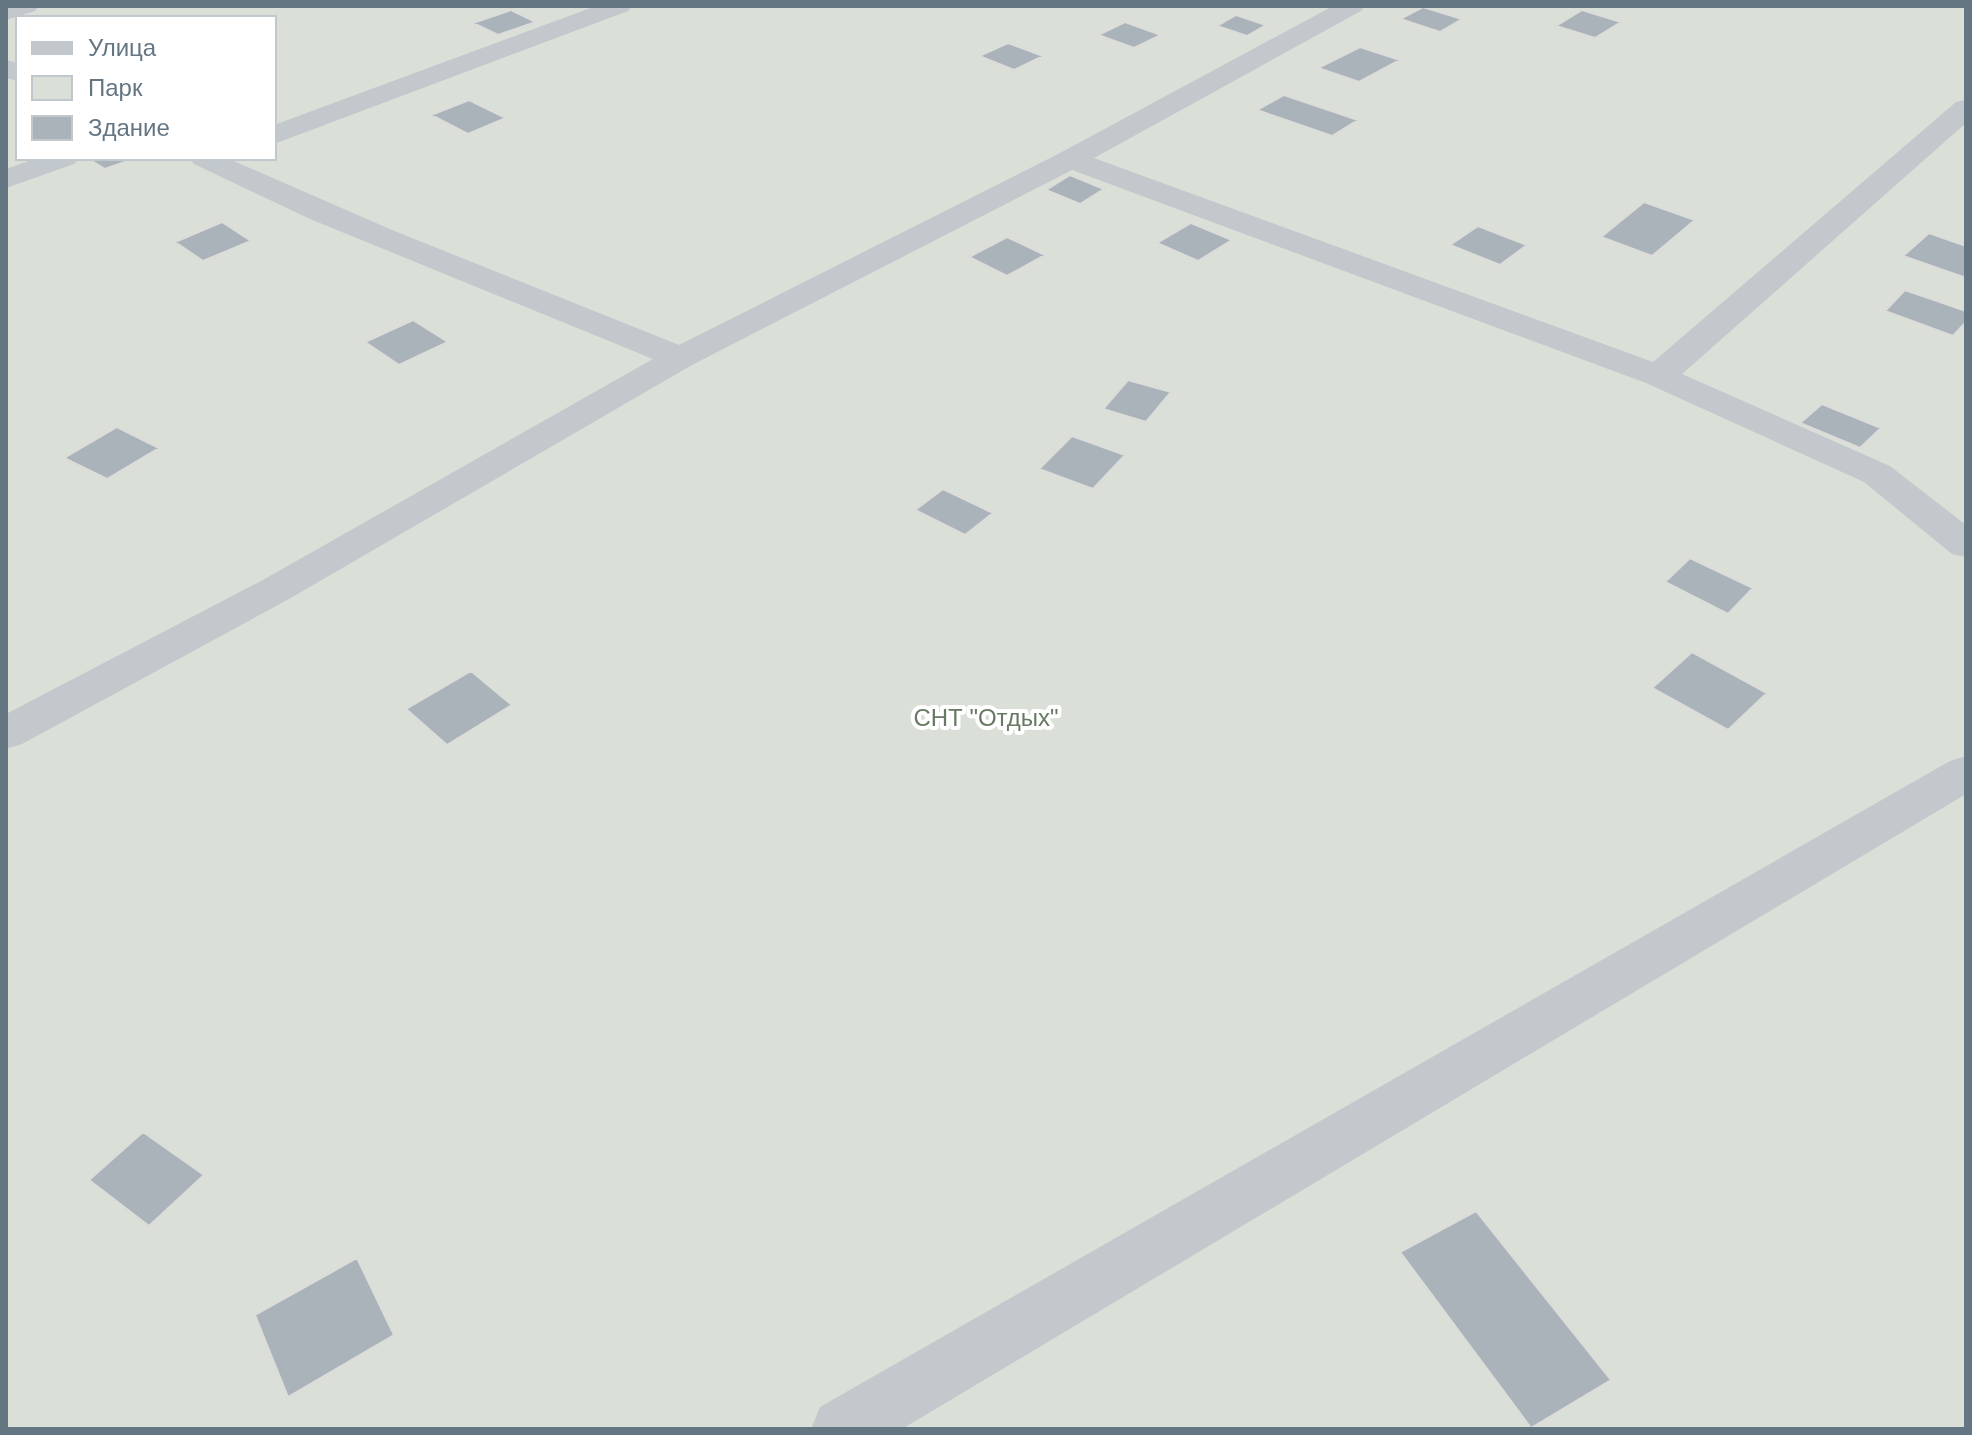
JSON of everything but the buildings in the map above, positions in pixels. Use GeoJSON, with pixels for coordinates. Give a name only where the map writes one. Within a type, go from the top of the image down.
{"type":"FeatureCollection","features":[{"type":"Feature","properties":{"kind":"lane"},"geometry":{"type":"LineString","coordinates":[[6,12],[26,6]]}},
{"type":"Feature","properties":{"kind":"lane"},"geometry":{"type":"LineString","coordinates":[[276,134],[619,6]]}},
{"type":"Feature","properties":{"kind":"lane"},"geometry":{"type":"LineString","coordinates":[[6,733],[275,590],[680,358],[1070,159],[1352,6]]}},
{"type":"Feature","properties":{"kind":"lane"},"geometry":{"type":"LineString","coordinates":[[1658,376],[1966,108]]}},
{"type":"Feature","properties":{"kind":"lane"},"geometry":{"type":"LineString","coordinates":[[1070,159],[1658,376],[1877,474],[1966,545]]}},
{"type":"Feature","properties":{"kind":"lane"},"geometry":{"type":"LineString","coordinates":[[6,179],[58,160]]}},
{"type":"Feature","properties":{"kind":"lane"},"geometry":{"type":"LineString","coordinates":[[209,160],[360,230],[555,303],[680,358]]}},
{"type":"Feature","properties":{"kind":"lane"},"geometry":{"type":"LineString","coordinates":[[842,1429],[1966,773]]}},
{"type":"Feature","properties":{"kind":"green space","name":"СНТ \"Отдых\""},"geometry":{"type":"Polygon","coordinates":[[[6,6],[1966,6],[1966,1429],[6,1429],[6,6]]]}}]}
